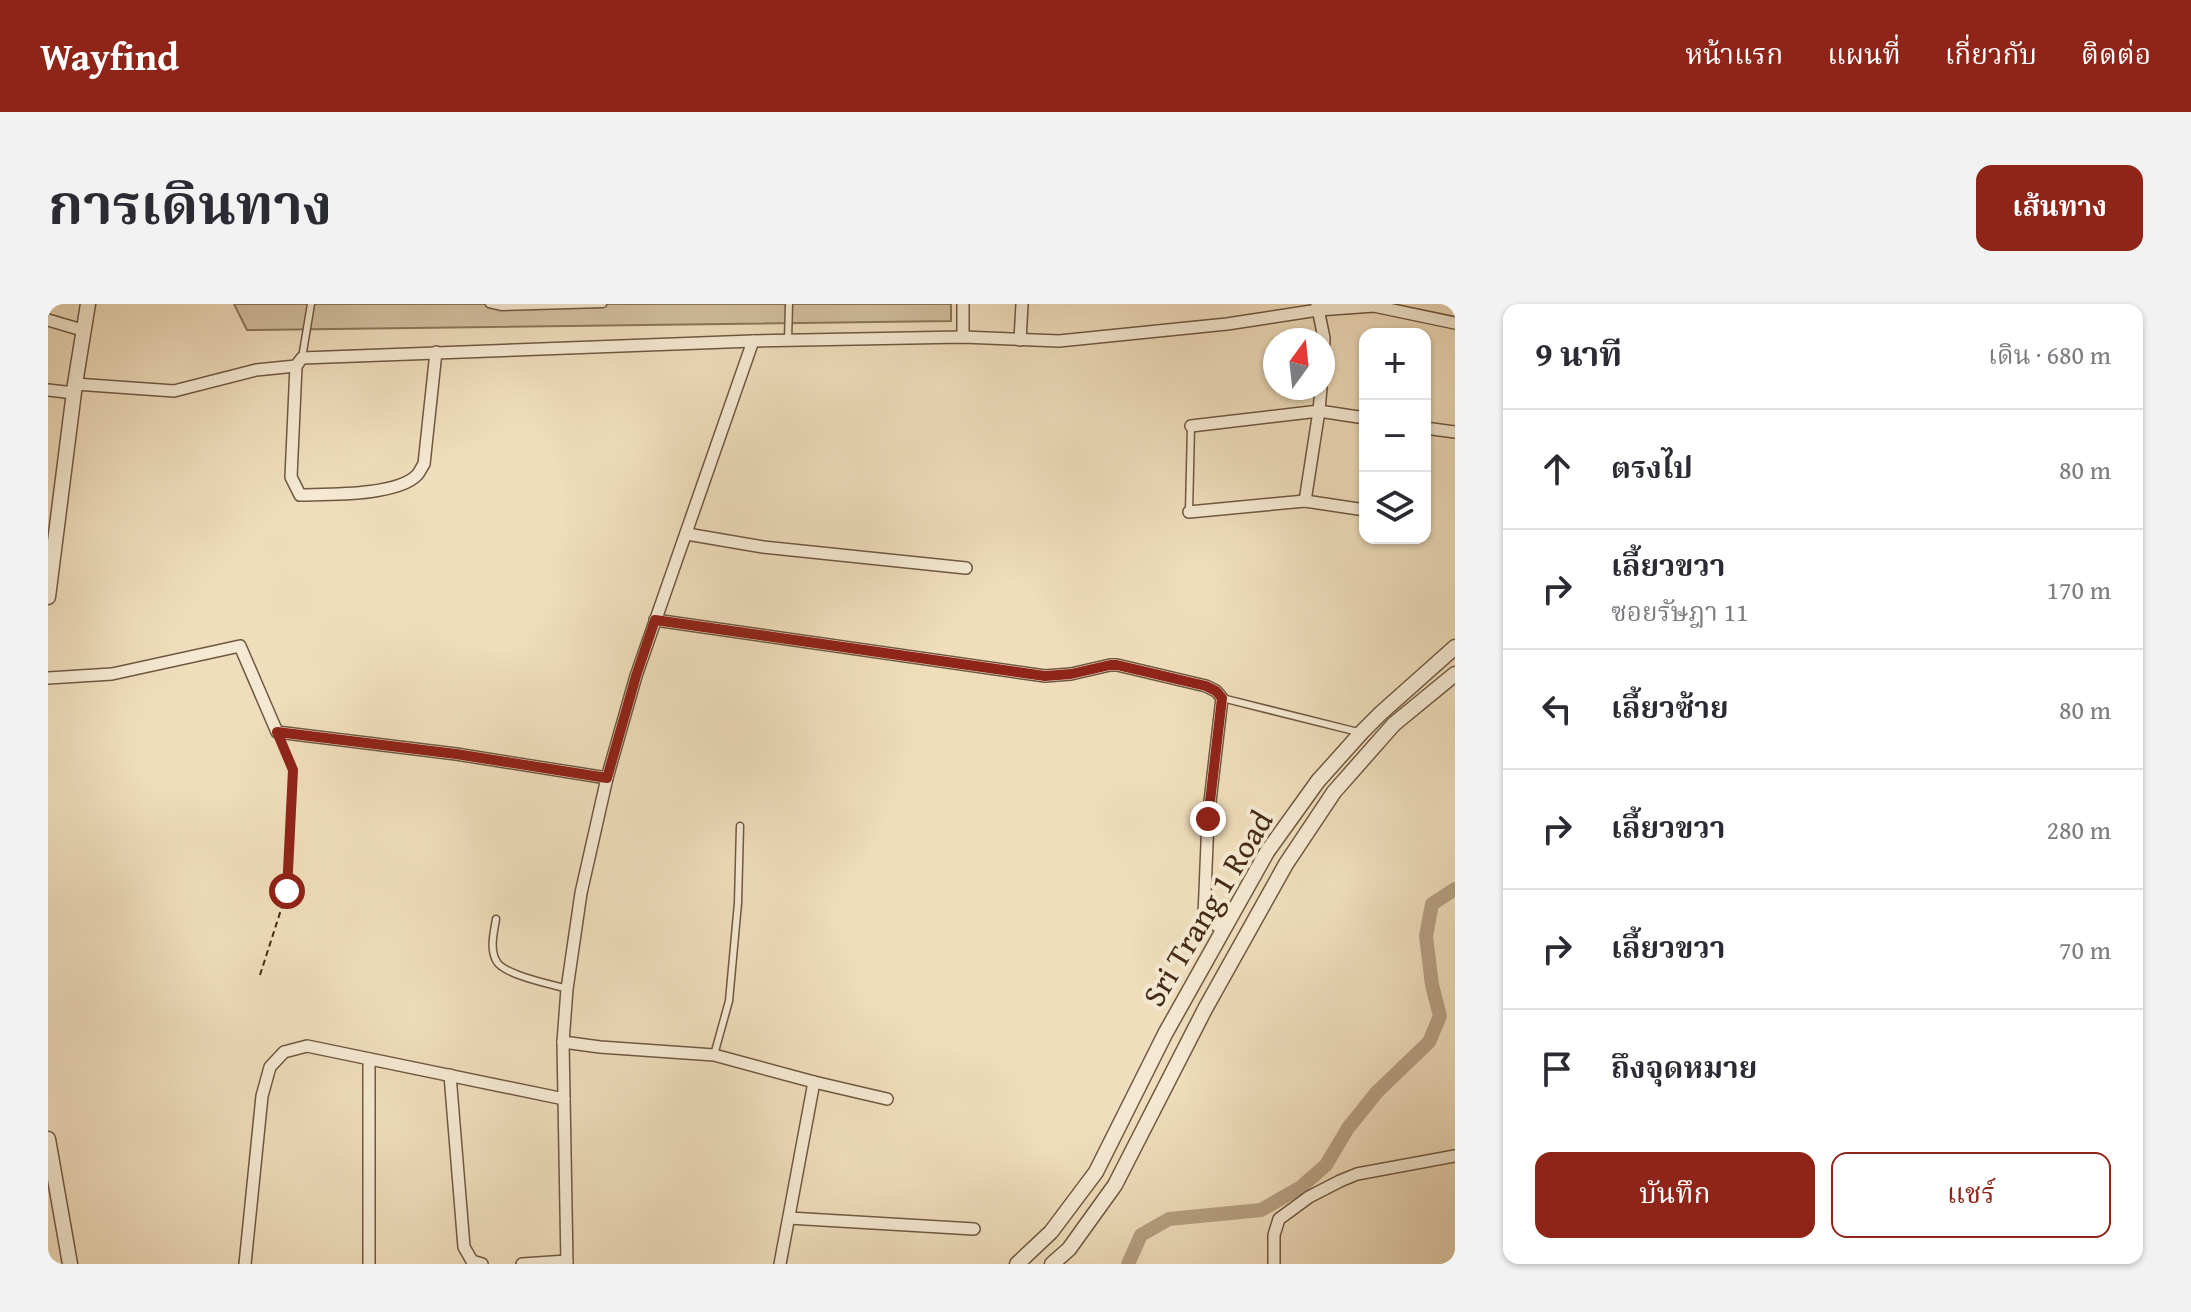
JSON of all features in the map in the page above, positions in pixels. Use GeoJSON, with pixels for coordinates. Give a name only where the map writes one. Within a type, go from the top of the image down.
{"type":"FeatureCollection","features":[{"type":"Feature","properties":{"kind":"street"},"geometry":{"type":"LineString","coordinates":[[48,597],[51,546],[88,304]]}},
{"type":"Feature","properties":{"kind":"street"},"geometry":{"type":"LineString","coordinates":[[963,304],[963,337]]}},
{"type":"Feature","properties":{"kind":"street"},"geometry":{"type":"LineString","coordinates":[[1020,340],[1022,304]]}},
{"type":"Feature","properties":{"kind":"street"},"geometry":{"type":"LineString","coordinates":[[48,390],[174,391],[299,362],[436,352],[788,340],[963,337],[1074,340],[1227,324],[1317,307],[1374,306],[1455,323]]}},
{"type":"Feature","properties":{"kind":"street"},"geometry":{"type":"LineString","coordinates":[[1317,307],[1322,328]]}},
{"type":"Feature","properties":{"kind":"street"},"geometry":{"type":"LineString","coordinates":[[48,320],[82,330]]}},
{"type":"Feature","properties":{"kind":"street"},"geometry":{"type":"LineString","coordinates":[[522,1264],[567,1262],[563,1042],[581,893],[607,778],[636,676],[753,341]]}},
{"type":"Feature","properties":{"kind":"street"},"geometry":{"type":"LineString","coordinates":[[299,362],[291,477],[295,486],[300,495],[360,494],[395,486],[416,476],[424,464],[436,352]]}},
{"type":"Feature","properties":{"kind":"street"},"geometry":{"type":"LineString","coordinates":[[1305,501],[1320,400]]}},
{"type":"Feature","properties":{"kind":"street"},"geometry":{"type":"LineString","coordinates":[[1191,426],[1319,411],[1359,417]]}},
{"type":"Feature","properties":{"kind":"street"},"geometry":{"type":"LineString","coordinates":[[1431,429],[1455,432]]}},
{"type":"Feature","properties":{"kind":"street"},"geometry":{"type":"LineString","coordinates":[[1189,512],[1305,501],[1359,509]]}},
{"type":"Feature","properties":{"kind":"street"},"geometry":{"type":"LineString","coordinates":[[687,534],[763,547],[966,568]]}},
{"type":"Feature","properties":{"kind":"street"},"geometry":{"type":"LineString","coordinates":[[655,620],[1045,676],[1117,665],[1216,691],[1222,698],[1208,819],[1204,916],[1223,930]]}},
{"type":"Feature","properties":{"kind":"street"},"geometry":{"type":"LineString","coordinates":[[48,678],[112,674],[240,646],[277,732],[456,754],[607,778]]}},
{"type":"Feature","properties":{"kind":"street","name":"Sri Trang 1 Road"},"geometry":{"type":"LineString","coordinates":[[1017,1264],[1051,1232],[1096,1172],[1165,1034],[1267,852],[1318,781],[1362,732],[1455,647]]}},
{"type":"Feature","properties":{"kind":"street","name":"Sri Trang 1 Road"},"geometry":{"type":"LineString","coordinates":[[1052,1264],[1069,1249],[1115,1185],[1205,1009],[1278,877],[1334,792],[1394,724],[1455,674]]}},
{"type":"Feature","properties":{"kind":"street"},"geometry":{"type":"LineString","coordinates":[[563,1042],[714,1055],[887,1099]]}},
{"type":"Feature","properties":{"kind":"street"},"geometry":{"type":"LineString","coordinates":[[245,1264],[262,1096],[270,1067],[284,1052],[307,1046],[564,1099]]}},
{"type":"Feature","properties":{"kind":"street"},"geometry":{"type":"LineString","coordinates":[[369,1059],[369,1264]]}},
{"type":"Feature","properties":{"kind":"street"},"geometry":{"type":"LineString","coordinates":[[450,1075],[464,1247],[472,1261],[482,1264]]}},
{"type":"Feature","properties":{"kind":"street"},"geometry":{"type":"LineString","coordinates":[[780,1264],[814,1082]]}},
{"type":"Feature","properties":{"kind":"street"},"geometry":{"type":"LineString","coordinates":[[48,1139],[70,1264]]}},
{"type":"Feature","properties":{"kind":"street"},"geometry":{"type":"LineString","coordinates":[[1274,1264],[1274,1235],[1279,1219],[1309,1197],[1357,1174],[1455,1156]]}},
{"type":"Feature","properties":{"kind":"street"},"geometry":{"type":"LineString","coordinates":[[789,1218],[974,1229]]}},
{"type":"Feature","properties":{"kind":"lane"},"geometry":{"type":"LineString","coordinates":[[299,362],[311,304]]}},
{"type":"Feature","properties":{"kind":"lane"},"geometry":{"type":"LineString","coordinates":[[489,304],[502,307],[603,304]]}},
{"type":"Feature","properties":{"kind":"lane"},"geometry":{"type":"LineString","coordinates":[[788,340],[789,304]]}},
{"type":"Feature","properties":{"kind":"lane"},"geometry":{"type":"LineString","coordinates":[[1189,512],[1191,426]]}},
{"type":"Feature","properties":{"kind":"lane"},"geometry":{"type":"LineString","coordinates":[[1222,698],[1362,732]]}},
{"type":"Feature","properties":{"kind":"lane"},"geometry":{"type":"LineString","coordinates":[[714,1055],[729,1001],[738,903],[740,826]]}},
{"type":"Feature","properties":{"kind":"lane"},"geometry":{"type":"LineString","coordinates":[[496,919],[492,940],[498,964],[509,971],[567,989]]}},
{"type":"Feature","properties":{"kind":"path"},"geometry":{"type":"LineString","coordinates":[[260,975],[287,891],[293,770],[277,732]]}},
{"type":"Feature","properties":{"kind":"shaded area"},"geometry":{"type":"Polygon","coordinates":[[[234,304],[951,304],[951,321],[247,330],[234,304]]]}},
{"type":"Feature","properties":{"kind":"waterway"},"geometry":{"type":"LineString","coordinates":[[1128,1264],[1141,1235],[1169,1219],[1261,1210],[1301,1187],[1326,1165],[1348,1128],[1377,1092],[1429,1042],[1440,1016],[1432,985],[1426,936],[1432,904],[1455,889]]}},
{"type":"Feature","properties":{"kind":"route"},"geometry":{"type":"LineString","coordinates":[[287,891],[293,770],[277,732],[456,754],[607,778],[655,620],[1045,676],[1117,665],[1206,686],[1222,698],[1208,819]]}}]}
